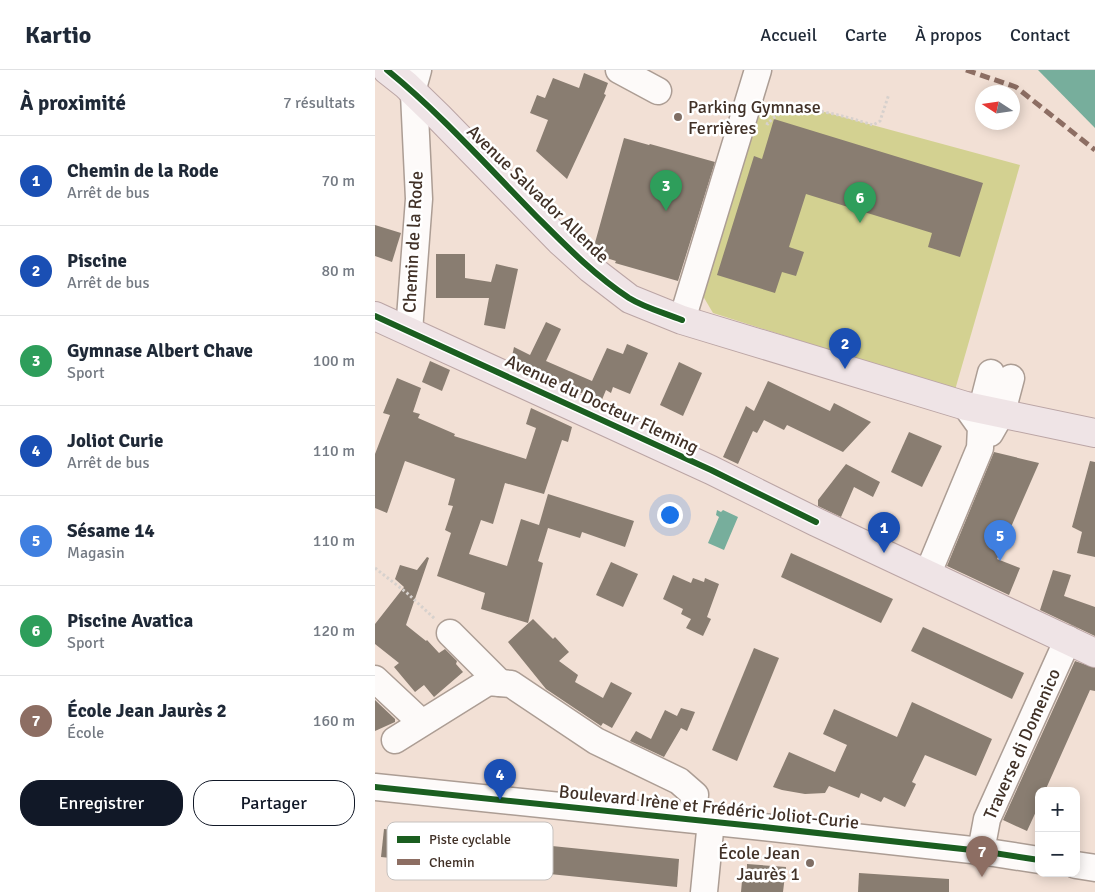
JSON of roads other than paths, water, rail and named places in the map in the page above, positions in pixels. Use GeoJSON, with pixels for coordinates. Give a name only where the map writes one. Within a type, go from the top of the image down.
{"type":"FeatureCollection","features":[{"type":"Feature","properties":{"kind":"main road","name":"Avenue Salvador Allende"},"geometry":{"type":"LineString","coordinates":[[387,70],[415,85],[560,241],[591,269],[631,299],[682,320],[983,409],[1095,433]]}},
{"type":"Feature","properties":{"kind":"main road","name":"Avenue du Docteur Fleming"},"geometry":{"type":"LineString","coordinates":[[375,316],[702,466],[1095,653]]}},
{"type":"Feature","properties":{"kind":"street"},"geometry":{"type":"LineString","coordinates":[[619,70],[658,91]]}},
{"type":"Feature","properties":{"kind":"street"},"geometry":{"type":"LineString","coordinates":[[682,320],[758,70]]}},
{"type":"Feature","properties":{"kind":"street","name":"Chemin de la Rode"},"geometry":{"type":"LineString","coordinates":[[409,331],[419,199],[415,85]]}},
{"type":"Feature","properties":{"kind":"street"},"geometry":{"type":"LineString","coordinates":[[981,448],[983,409],[1001,375]]}},
{"type":"Feature","properties":{"kind":"street"},"geometry":{"type":"LineString","coordinates":[[928,573],[981,448],[983,409]]}},
{"type":"Feature","properties":{"kind":"street"},"geometry":{"type":"LineString","coordinates":[[450,633],[500,683]]}},
{"type":"Feature","properties":{"kind":"street","name":"Traverse di Domenico"},"geometry":{"type":"LineString","coordinates":[[981,851],[987,820],[1068,639]]}},
{"type":"Feature","properties":{"kind":"street"},"geometry":{"type":"LineString","coordinates":[[375,680],[421,722]]}},
{"type":"Feature","properties":{"kind":"street"},"geometry":{"type":"LineString","coordinates":[[395,740],[421,722],[488,682],[511,684],[596,741],[679,781],[695,795],[701,820],[704,892]]}},
{"type":"Feature","properties":{"kind":"street","name":"Boulevard Irène et Frédéric Joliot-Curie"},"geometry":{"type":"LineString","coordinates":[[375,787],[701,820],[981,851],[1035,859]]}},
{"type":"Feature","properties":{"kind":"street"},"geometry":{"type":"LineString","coordinates":[[1080,866],[1095,868]]}},
{"type":"Feature","properties":{"kind":"water"},"geometry":{"type":"Polygon","coordinates":[[[1038,70],[1095,70],[1095,128],[1038,70]]]}},
{"type":"Feature","properties":{"kind":"water"},"geometry":{"type":"Polygon","coordinates":[[[717,510],[721,512],[723,510],[738,517],[724,550],[708,543],[719,517],[716,515],[717,510]]]}},
{"type":"Feature","properties":{"kind":"place","name":"Parking Gymnase Ferrières"},"geometry":{"type":"Point","coordinates":[678,117]}},
{"type":"Feature","properties":{"kind":"place","name":"Gymnase Albert Chave"},"geometry":{"type":"Point","coordinates":[666,211]}},
{"type":"Feature","properties":{"kind":"place","name":"Piscine Avatica"},"geometry":{"type":"Point","coordinates":[860,223]}},
{"type":"Feature","properties":{"kind":"place","name":"Piscine"},"geometry":{"type":"Point","coordinates":[845,369]}},
{"type":"Feature","properties":{"kind":"place","name":"Chemin de la Rode"},"geometry":{"type":"Point","coordinates":[884,553]}},
{"type":"Feature","properties":{"kind":"place","name":"Sésame 14"},"geometry":{"type":"Point","coordinates":[1000,561]}},
{"type":"Feature","properties":{"kind":"place","name":"Joliot Curie"},"geometry":{"type":"Point","coordinates":[500,800]}},
{"type":"Feature","properties":{"kind":"place","name":"École Jean Jaurès 1"},"geometry":{"type":"Point","coordinates":[810,863]}},
{"type":"Feature","properties":{"kind":"place","name":"École Jean Jaurès 2"},"geometry":{"type":"Point","coordinates":[982,877]}}]}
